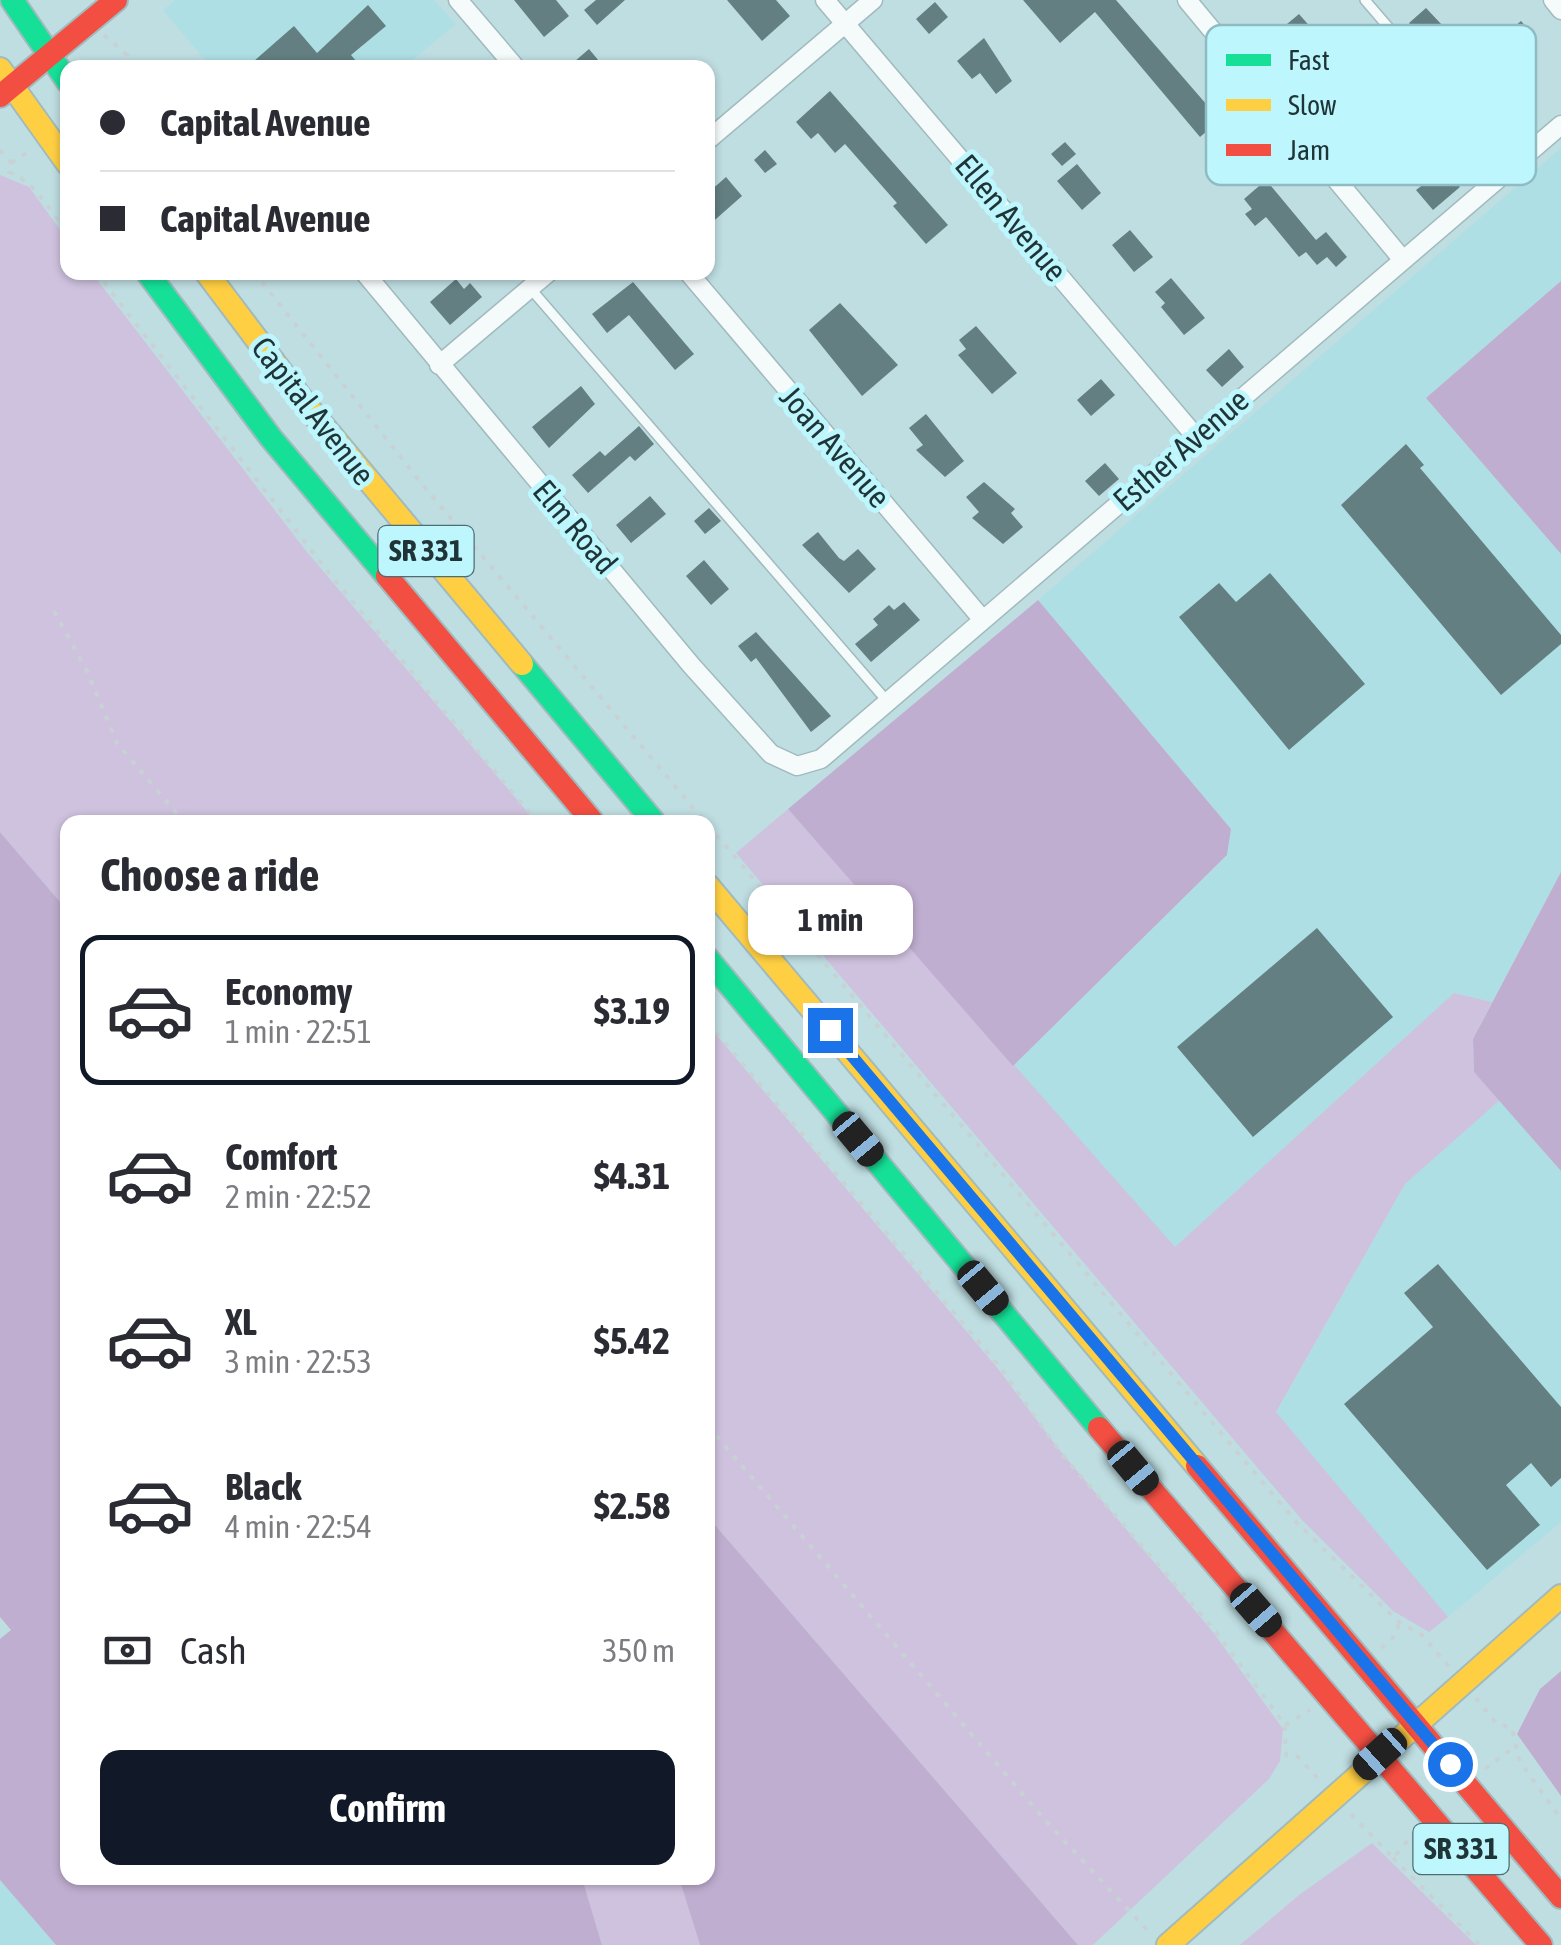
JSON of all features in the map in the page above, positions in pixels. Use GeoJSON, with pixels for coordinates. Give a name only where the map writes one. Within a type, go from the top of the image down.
{"type":"FeatureCollection","features":[{"type":"Feature","properties":{"kind":"main road"},"geometry":{"type":"LineString","coordinates":[[12,0],[60,71]]}},
{"type":"Feature","properties":{"kind":"main road"},"geometry":{"type":"LineString","coordinates":[[60,154],[4,84],[49,56],[116,0]]}},
{"type":"Feature","properties":{"kind":"main road","name":"Capital Avenue"},"geometry":{"type":"LineString","coordinates":[[153,280],[271,438],[587,815]]}},
{"type":"Feature","properties":{"kind":"main road","name":"Capital Avenue"},"geometry":{"type":"LineString","coordinates":[[212,280],[344,452],[648,815]]}},
{"type":"Feature","properties":{"kind":"main road","name":"SR 331"},"geometry":{"type":"LineString","coordinates":[[715,894],[1561,1897]]}},
{"type":"Feature","properties":{"kind":"main road","name":"SR 331"},"geometry":{"type":"LineString","coordinates":[[715,967],[1158,1498],[1542,1945]]}},
{"type":"Feature","properties":{"kind":"main road"},"geometry":{"type":"LineString","coordinates":[[1164,1945],[1561,1596]]}},
{"type":"Feature","properties":{"kind":"street"},"geometry":{"type":"LineString","coordinates":[[458,0],[509,60]]}},
{"type":"Feature","properties":{"kind":"street","name":"Ellen Avenue"},"geometry":{"type":"LineString","coordinates":[[825,0],[1196,437]]}},
{"type":"Feature","properties":{"kind":"street"},"geometry":{"type":"LineString","coordinates":[[715,134],[873,0]]}},
{"type":"Feature","properties":{"kind":"street"},"geometry":{"type":"LineString","coordinates":[[1187,0],[1208,25]]}},
{"type":"Feature","properties":{"kind":"street"},"geometry":{"type":"LineString","coordinates":[[1553,0],[1561,10]]}},
{"type":"Feature","properties":{"kind":"street","name":"Esther Avenue"},"geometry":{"type":"LineString","coordinates":[[1536,146],[1561,125]]}},
{"type":"Feature","properties":{"kind":"street"},"geometry":{"type":"LineString","coordinates":[[1341,185],[1403,260]]}},
{"type":"Feature","properties":{"kind":"street","name":"Esther Avenue"},"geometry":{"type":"LineString","coordinates":[[798,766],[821,759],[1490,185]]}},
{"type":"Feature","properties":{"kind":"street","name":"Elm Road"},"geometry":{"type":"LineString","coordinates":[[370,280],[730,710],[770,754],[798,766]]}},
{"type":"Feature","properties":{"kind":"street"},"geometry":{"type":"LineString","coordinates":[[438,365],[540,280]]}},
{"type":"Feature","properties":{"kind":"street","name":"Joan Avenue"},"geometry":{"type":"LineString","coordinates":[[695,280],[983,620]]}},
{"type":"Feature","properties":{"kind":"lane"},"geometry":{"type":"LineString","coordinates":[[1366,0],[1387,25]]}},
{"type":"Feature","properties":{"kind":"lane"},"geometry":{"type":"LineString","coordinates":[[530,288],[887,702]]}},
{"type":"Feature","properties":{"kind":"path"},"geometry":{"type":"LineString","coordinates":[[127,55],[127,60]]}},
{"type":"Feature","properties":{"kind":"path"},"geometry":{"type":"LineString","coordinates":[[0,150],[11,163],[9,172],[36,193],[60,224]]}},
{"type":"Feature","properties":{"kind":"path"},"geometry":{"type":"LineString","coordinates":[[102,280],[328,572],[532,815]]}},
{"type":"Feature","properties":{"kind":"path"},"geometry":{"type":"LineString","coordinates":[[260,280],[422,484],[698,815]]}},
{"type":"Feature","properties":{"kind":"path"},"geometry":{"type":"LineString","coordinates":[[54,611],[87,671],[116,743],[178,815]]}},
{"type":"Feature","properties":{"kind":"path"},"geometry":{"type":"LineString","coordinates":[[715,835],[1297,1523],[1400,1622],[1422,1635]]}},
{"type":"Feature","properties":{"kind":"path"},"geometry":{"type":"LineString","coordinates":[[715,1030],[1000,1367],[1060,1452],[1213,1628],[1284,1726],[1286,1755]]}},
{"type":"Feature","properties":{"kind":"path"},"geometry":{"type":"LineString","coordinates":[[715,1434],[1044,1819],[1164,1945]]}},
{"type":"Feature","properties":{"kind":"path"},"geometry":{"type":"LineString","coordinates":[[1512,1728],[1519,1760],[1561,1819]]}},
{"type":"Feature","properties":{"kind":"path"},"geometry":{"type":"LineString","coordinates":[[1377,1842],[1480,1945]]}},
{"type":"Feature","properties":{"kind":"path"},"geometry":{"type":"LineString","coordinates":[[1393,1858],[1401,1845]]}},
{"type":"Feature","properties":{"kind":"shaded area"},"geometry":{"type":"Polygon","coordinates":[[[175,0],[434,0],[456,24],[412,60],[205,60],[163,10],[175,0]]]}},
{"type":"Feature","properties":{"kind":"shaded area"},"geometry":{"type":"Polygon","coordinates":[[[1561,148],[1561,281],[1426,398],[1561,554],[1561,872],[1492,1002],[1454,993],[1175,1248],[1013,1066],[1227,856],[1231,829],[1038,600],[1518,185],[1536,185],[1536,170],[1561,148]]]}},
{"type":"Feature","properties":{"kind":"shaded area"},"geometry":{"type":"Polygon","coordinates":[[[0,175],[29,187],[60,229],[60,280],[97,280],[307,552],[530,815],[60,815],[60,902],[0,832],[0,175]]]}},
{"type":"Feature","properties":{"kind":"shaded area"},"geometry":{"type":"Polygon","coordinates":[[[1561,281],[1561,554],[1426,398],[1561,281]]]}},
{"type":"Feature","properties":{"kind":"shaded area"},"geometry":{"type":"Polygon","coordinates":[[[1038,600],[1231,829],[1227,855],[1013,1066],[788,809],[1038,600]]]}},
{"type":"Feature","properties":{"kind":"shaded area"},"geometry":{"type":"Polygon","coordinates":[[[788,809],[1175,1247],[1454,993],[1492,1002],[1473,1039],[1474,1072],[1500,1100],[1405,1184],[1276,1412],[1448,1617],[1429,1632],[1393,1611],[1302,1520],[736,853],[788,809]]]}},
{"type":"Feature","properties":{"kind":"shaded area"},"geometry":{"type":"Polygon","coordinates":[[[0,832],[60,902],[60,1885],[584,1885],[602,1945],[56,1945],[0,1880],[0,1639],[11,1630],[0,1617],[0,832]]]}},
{"type":"Feature","properties":{"kind":"shaded area"},"geometry":{"type":"Polygon","coordinates":[[[1561,872],[1561,1171],[1474,1072],[1473,1039],[1561,872]]]}},
{"type":"Feature","properties":{"kind":"shaded area"},"geometry":{"type":"Polygon","coordinates":[[[715,1033],[999,1370],[1061,1452],[1213,1632],[1283,1729],[1280,1761],[1269,1779],[1093,1945],[1078,1945],[715,1525],[715,1033]]]}},
{"type":"Feature","properties":{"kind":"shaded area"},"geometry":{"type":"Polygon","coordinates":[[[1500,1100],[1561,1171],[1561,1522],[1448,1617],[1276,1413],[1405,1184],[1500,1100]]]}},
{"type":"Feature","properties":{"kind":"shaded area"},"geometry":{"type":"Polygon","coordinates":[[[715,1525],[1078,1945],[700,1945],[681,1885],[715,1885],[715,1525]]]}},
{"type":"Feature","properties":{"kind":"shaded area"},"geometry":{"type":"Polygon","coordinates":[[[1561,1671],[1561,1796],[1517,1734],[1540,1689],[1561,1671]]]}},
{"type":"Feature","properties":{"kind":"shaded area"},"geometry":{"type":"Polygon","coordinates":[[[1372,1843],[1476,1945],[1240,1945],[1299,1895],[1372,1843]]]}},
{"type":"Feature","properties":{"kind":"shaded area"},"geometry":{"type":"Polygon","coordinates":[[[0,1880],[56,1945],[0,1945],[0,1880]]]}},
{"type":"Feature","properties":{"kind":"shaded area"},"geometry":{"type":"Polygon","coordinates":[[[584,1885],[681,1885],[700,1945],[602,1945],[584,1885]]]}},
{"type":"Feature","properties":{"kind":"building"},"geometry":{"type":"Polygon","coordinates":[[[514,0],[556,0],[569,16],[544,37],[514,0]]]}},
{"type":"Feature","properties":{"kind":"building"},"geometry":{"type":"Polygon","coordinates":[[[596,0],[625,0],[597,25],[584,10],[596,0]]]}},
{"type":"Feature","properties":{"kind":"building"},"geometry":{"type":"Polygon","coordinates":[[[727,0],[776,0],[790,16],[762,41],[727,0]]]}},
{"type":"Feature","properties":{"kind":"building"},"geometry":{"type":"Polygon","coordinates":[[[1023,0],[1116,0],[1206,104],[1206,132],[1200,137],[1095,12],[1060,43],[1023,0]]]}},
{"type":"Feature","properties":{"kind":"building"},"geometry":{"type":"Polygon","coordinates":[[[935,2],[948,17],[929,34],[916,19],[935,2]]]}},
{"type":"Feature","properties":{"kind":"building"},"geometry":{"type":"Polygon","coordinates":[[[368,5],[386,26],[351,55],[355,60],[255,60],[294,26],[317,53],[368,5]]]}},
{"type":"Feature","properties":{"kind":"building"},"geometry":{"type":"Polygon","coordinates":[[[1426,8],[1442,25],[1411,25],[1426,8]]]}},
{"type":"Feature","properties":{"kind":"building"},"geometry":{"type":"Polygon","coordinates":[[[1299,14],[1309,25],[1286,25],[1299,14]]]}},
{"type":"Feature","properties":{"kind":"building"},"geometry":{"type":"Polygon","coordinates":[[[984,38],[1012,81],[996,94],[980,73],[972,79],[957,61],[984,38]]]}},
{"type":"Feature","properties":{"kind":"building"},"geometry":{"type":"Polygon","coordinates":[[[589,49],[598,60],[576,60],[589,49]]]}},
{"type":"Feature","properties":{"kind":"building"},"geometry":{"type":"Polygon","coordinates":[[[830,91],[948,225],[926,244],[893,206],[897,203],[845,144],[835,153],[818,133],[811,139],[796,122],[830,91]]]}},
{"type":"Feature","properties":{"kind":"building"},"geometry":{"type":"Polygon","coordinates":[[[1065,142],[1076,154],[1062,166],[1051,154],[1065,142]]]}},
{"type":"Feature","properties":{"kind":"building"},"geometry":{"type":"Polygon","coordinates":[[[765,150],[777,164],[765,173],[754,160],[765,150]]]}},
{"type":"Feature","properties":{"kind":"building"},"geometry":{"type":"Polygon","coordinates":[[[1077,164],[1101,193],[1082,210],[1057,181],[1077,164]]]}},
{"type":"Feature","properties":{"kind":"building"},"geometry":{"type":"Polygon","coordinates":[[[726,177],[742,196],[715,220],[715,187],[726,177]]]}},
{"type":"Feature","properties":{"kind":"building"},"geometry":{"type":"Polygon","coordinates":[[[1260,185],[1270,185],[1316,240],[1326,232],[1347,257],[1336,267],[1327,257],[1317,265],[1306,252],[1299,257],[1266,217],[1255,226],[1245,214],[1252,209],[1244,199],[1260,185]]]}},
{"type":"Feature","properties":{"kind":"building"},"geometry":{"type":"Polygon","coordinates":[[[1422,185],[1460,187],[1433,210],[1416,190],[1422,185]]]}},
{"type":"Feature","properties":{"kind":"building"},"geometry":{"type":"Polygon","coordinates":[[[1130,230],[1153,257],[1134,272],[1112,245],[1130,230]]]}},
{"type":"Feature","properties":{"kind":"building"},"geometry":{"type":"Polygon","coordinates":[[[1171,278],[1205,318],[1184,335],[1161,307],[1165,303],[1155,292],[1171,278]]]}},
{"type":"Feature","properties":{"kind":"building"},"geometry":{"type":"Polygon","coordinates":[[[455,280],[464,289],[470,283],[482,297],[450,325],[430,302],[455,280]]]}},
{"type":"Feature","properties":{"kind":"building"},"geometry":{"type":"Polygon","coordinates":[[[633,282],[694,354],[675,370],[629,315],[607,333],[592,314],[633,282]]]}},
{"type":"Feature","properties":{"kind":"building"},"geometry":{"type":"Polygon","coordinates":[[[840,303],[898,365],[862,396],[809,330],[840,303]]]}},
{"type":"Feature","properties":{"kind":"building"},"geometry":{"type":"Polygon","coordinates":[[[976,326],[1017,373],[992,394],[958,355],[966,349],[959,340],[976,326]]]}},
{"type":"Feature","properties":{"kind":"building"},"geometry":{"type":"Polygon","coordinates":[[[1229,349],[1244,367],[1222,387],[1206,370],[1229,349]]]}},
{"type":"Feature","properties":{"kind":"building"},"geometry":{"type":"Polygon","coordinates":[[[1101,379],[1115,395],[1091,416],[1077,400],[1101,379]]]}},
{"type":"Feature","properties":{"kind":"building"},"geometry":{"type":"Polygon","coordinates":[[[581,386],[595,404],[549,448],[532,427],[581,386]]]}},
{"type":"Feature","properties":{"kind":"building"},"geometry":{"type":"Polygon","coordinates":[[[926,414],[964,461],[945,477],[916,450],[923,445],[909,428],[926,414]]]}},
{"type":"Feature","properties":{"kind":"building"},"geometry":{"type":"Polygon","coordinates":[[[639,426],[654,444],[635,461],[630,456],[588,493],[572,475],[600,451],[605,456],[639,426]]]}},
{"type":"Feature","properties":{"kind":"building"},"geometry":{"type":"Polygon","coordinates":[[[1406,444],[1424,465],[1420,468],[1561,635],[1561,644],[1501,695],[1341,505],[1406,444]]]}},
{"type":"Feature","properties":{"kind":"building"},"geometry":{"type":"Polygon","coordinates":[[[1105,463],[1119,479],[1099,496],[1085,481],[1105,463]]]}},
{"type":"Feature","properties":{"kind":"building"},"geometry":{"type":"Polygon","coordinates":[[[984,482],[1015,509],[1011,513],[1023,527],[1003,544],[972,518],[979,512],[966,497],[984,482]]]}},
{"type":"Feature","properties":{"kind":"building"},"geometry":{"type":"Polygon","coordinates":[[[650,496],[666,514],[631,543],[616,525],[650,496]]]}},
{"type":"Feature","properties":{"kind":"building"},"geometry":{"type":"Polygon","coordinates":[[[709,508],[721,521],[705,534],[694,521],[709,508]]]}},
{"type":"Feature","properties":{"kind":"building"},"geometry":{"type":"Polygon","coordinates":[[[818,532],[839,558],[844,561],[858,549],[876,569],[849,593],[802,545],[818,532]]]}},
{"type":"Feature","properties":{"kind":"building"},"geometry":{"type":"Polygon","coordinates":[[[704,560],[729,589],[711,605],[686,576],[704,560]]]}},
{"type":"Feature","properties":{"kind":"building"},"geometry":{"type":"Polygon","coordinates":[[[1270,573],[1365,684],[1289,750],[1179,617],[1219,583],[1236,602],[1270,573]]]}},
{"type":"Feature","properties":{"kind":"building"},"geometry":{"type":"Polygon","coordinates":[[[904,602],[920,620],[871,662],[855,644],[878,625],[873,619],[889,605],[894,610],[904,602]]]}},
{"type":"Feature","properties":{"kind":"building"},"geometry":{"type":"Polygon","coordinates":[[[756,632],[831,716],[811,732],[756,658],[751,662],[738,646],[756,632]]]}},
{"type":"Feature","properties":{"kind":"building"},"geometry":{"type":"Polygon","coordinates":[[[1317,928],[1393,1017],[1253,1137],[1177,1047],[1317,928]]]}},
{"type":"Feature","properties":{"kind":"building"},"geometry":{"type":"Polygon","coordinates":[[[1438,1264],[1561,1407],[1561,1478],[1551,1487],[1531,1463],[1506,1485],[1540,1525],[1487,1570],[1344,1404],[1433,1327],[1404,1293],[1438,1264]]]}},
{"type":"Feature","properties":{"kind":"traffic: fast"},"geometry":{"type":"LineString","coordinates":[[12,0],[60,70]]}},
{"type":"Feature","properties":{"kind":"traffic: fast"},"geometry":{"type":"LineString","coordinates":[[153,280],[271,438],[387,576]]}},
{"type":"Feature","properties":{"kind":"traffic: fast"},"geometry":{"type":"LineString","coordinates":[[522,664],[648,815]]}},
{"type":"Feature","properties":{"kind":"traffic: fast"},"geometry":{"type":"LineString","coordinates":[[715,967],[1099,1428]]}},
{"type":"Feature","properties":{"kind":"traffic: slow"},"geometry":{"type":"LineString","coordinates":[[0,69],[60,153]]}},
{"type":"Feature","properties":{"kind":"traffic: slow"},"geometry":{"type":"LineString","coordinates":[[212,280],[310,410],[522,664]]}},
{"type":"Feature","properties":{"kind":"traffic: slow"},"geometry":{"type":"LineString","coordinates":[[715,894],[1197,1466]]}},
{"type":"Feature","properties":{"kind":"traffic: slow"},"geometry":{"type":"LineString","coordinates":[[1168,1945],[1561,1596]]}},
{"type":"Feature","properties":{"kind":"traffic: jam"},"geometry":{"type":"LineString","coordinates":[[0,96],[116,0]]}},
{"type":"Feature","properties":{"kind":"traffic: jam"},"geometry":{"type":"LineString","coordinates":[[387,576],[587,815]]}},
{"type":"Feature","properties":{"kind":"traffic: jam"},"geometry":{"type":"LineString","coordinates":[[1099,1428],[1541,1945]]}},
{"type":"Feature","properties":{"kind":"traffic: jam"},"geometry":{"type":"LineString","coordinates":[[1197,1466],[1561,1897]]}},
{"type":"Feature","properties":{"kind":"route"},"geometry":{"type":"LineString","coordinates":[[830,1030],[1450,1764]]}}]}
